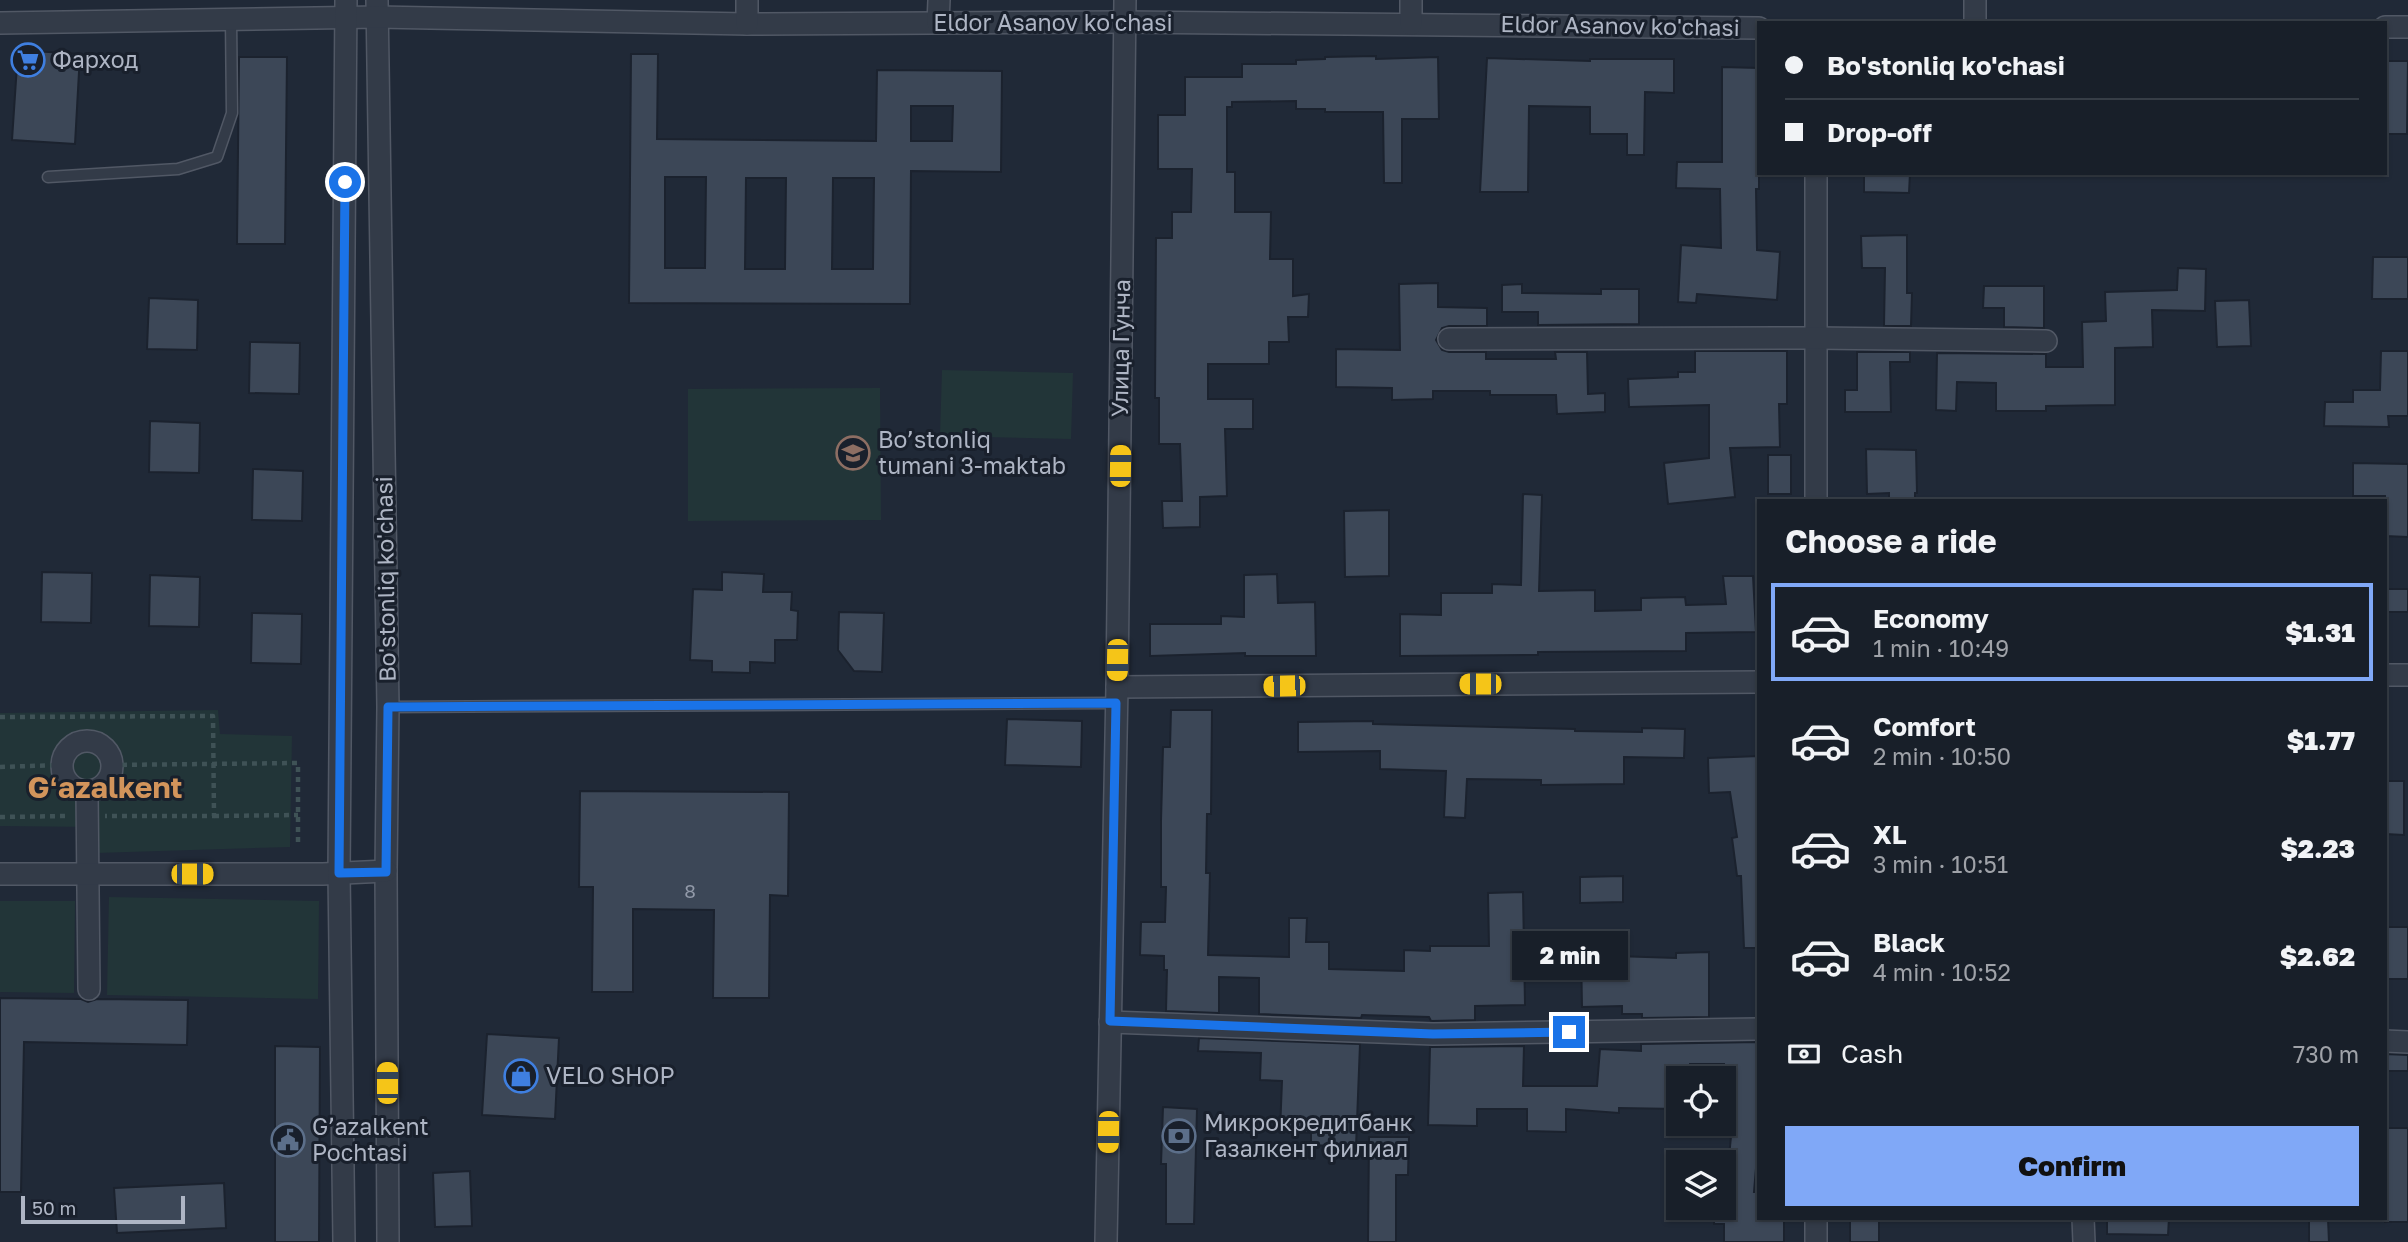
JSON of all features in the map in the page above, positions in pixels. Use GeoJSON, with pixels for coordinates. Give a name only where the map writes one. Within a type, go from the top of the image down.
{"type":"FeatureCollection","features":[{"type":"Feature","properties":{"kind":"street"},"geometry":{"type":"LineString","coordinates":[[747,0],[747,23]]}},
{"type":"Feature","properties":{"kind":"street"},"geometry":{"type":"LineString","coordinates":[[938,23],[939,0]]}},
{"type":"Feature","properties":{"kind":"street","name":"Улица Гунча"},"geometry":{"type":"LineString","coordinates":[[1106,1242],[1117,695],[1125,0]]}},
{"type":"Feature","properties":{"kind":"street"},"geometry":{"type":"LineString","coordinates":[[1411,0],[1411,24]]}},
{"type":"Feature","properties":{"kind":"street"},"geometry":{"type":"LineString","coordinates":[[1975,0],[1975,21]]}},
{"type":"Feature","properties":{"kind":"street","name":"Eldor Asanov ko'chasi"},"geometry":{"type":"LineString","coordinates":[[0,23],[231,19],[346,8],[377,8],[747,23],[1125,22],[1757,28]]}},
{"type":"Feature","properties":{"kind":"street","name":"Bo'stonliq ko'chasi"},"geometry":{"type":"LineString","coordinates":[[344,1242],[339,873],[346,8]]}},
{"type":"Feature","properties":{"kind":"street","name":"Bo'stonliq ko'chasi"},"geometry":{"type":"LineString","coordinates":[[377,8],[388,707],[388,1242]]}},
{"type":"Feature","properties":{"kind":"street"},"geometry":{"type":"LineString","coordinates":[[2387,27],[2408,27]]}},
{"type":"Feature","properties":{"kind":"street"},"geometry":{"type":"LineString","coordinates":[[1816,175],[1816,499]]}},
{"type":"Feature","properties":{"kind":"street"},"geometry":{"type":"LineString","coordinates":[[1449,339],[1817,338],[2046,341]]}},
{"type":"Feature","properties":{"kind":"street"},"geometry":{"type":"LineString","coordinates":[[2387,675],[2408,675]]}},
{"type":"Feature","properties":{"kind":"street"},"geometry":{"type":"LineString","coordinates":[[1117,695],[1757,682]]}},
{"type":"Feature","properties":{"kind":"street"},"geometry":{"type":"LineString","coordinates":[[86,741],[102,745],[112,765],[107,782],[100,788],[87,791],[76,789],[69,783],[64,776],[62,765],[66,752],[72,746],[86,741]]}},
{"type":"Feature","properties":{"kind":"street"},"geometry":{"type":"LineString","coordinates":[[87,791],[89,989]]}},
{"type":"Feature","properties":{"kind":"street"},"geometry":{"type":"LineString","coordinates":[[0,874],[386,872]]}},
{"type":"Feature","properties":{"kind":"street"},"geometry":{"type":"LineString","coordinates":[[1110,1021],[1433,1034],[1757,1029]]}},
{"type":"Feature","properties":{"kind":"street"},"geometry":{"type":"LineString","coordinates":[[2387,1041],[2408,1042]]}},
{"type":"Feature","properties":{"kind":"street"},"geometry":{"type":"LineString","coordinates":[[1816,1220],[1816,1242]]}},
{"type":"Feature","properties":{"kind":"street"},"geometry":{"type":"LineString","coordinates":[[2083,1220],[2084,1242]]}},
{"type":"Feature","properties":{"kind":"lane"},"geometry":{"type":"LineString","coordinates":[[48,177],[178,169],[217,157],[232,113],[231,19]]}},
{"type":"Feature","properties":{"kind":"lane"},"geometry":{"type":"LineString","coordinates":[[388,707],[1117,695]]}},
{"type":"Feature","properties":{"kind":"path"},"geometry":{"type":"LineString","coordinates":[[0,717],[214,716],[214,816]]}},
{"type":"Feature","properties":{"kind":"path"},"geometry":{"type":"LineString","coordinates":[[112,765],[298,763],[298,844]]}},
{"type":"Feature","properties":{"kind":"path"},"geometry":{"type":"LineString","coordinates":[[0,767],[62,765]]}},
{"type":"Feature","properties":{"kind":"path"},"geometry":{"type":"LineString","coordinates":[[0,817],[298,815]]}},
{"type":"Feature","properties":{"kind":"green space"},"geometry":{"type":"Polygon","coordinates":[[[942,370],[1073,373],[1071,439],[940,436],[942,370]]]}},
{"type":"Feature","properties":{"kind":"green space"},"geometry":{"type":"Polygon","coordinates":[[[880,388],[881,520],[688,521],[688,389],[880,388]]]}},
{"type":"Feature","properties":{"kind":"green space"},"geometry":{"type":"Polygon","coordinates":[[[218,710],[220,734],[292,736],[290,847],[96,853],[94,827],[0,826],[0,713],[218,710]]]}},
{"type":"Feature","properties":{"kind":"green space"},"geometry":{"type":"Polygon","coordinates":[[[109,897],[319,901],[318,999],[107,995],[109,897]]]}},
{"type":"Feature","properties":{"kind":"green space"},"geometry":{"type":"Polygon","coordinates":[[[0,901],[75,901],[74,993],[0,992],[0,901]]]}},
{"type":"Feature","properties":{"kind":"building"},"geometry":{"type":"Polygon","coordinates":[[[18,50],[80,54],[75,144],[12,140],[18,50]]]}},
{"type":"Feature","properties":{"kind":"building"},"geometry":{"type":"Polygon","coordinates":[[[631,54],[658,54],[657,139],[876,141],[877,70],[1002,71],[1001,172],[911,171],[910,304],[629,303],[631,54]],[[911,106],[911,141],[952,141],[953,106],[911,106]],[[665,177],[665,268],[705,268],[706,177],[665,177]],[[746,178],[745,269],[785,269],[786,178],[746,178]],[[833,178],[832,269],[873,269],[874,178],[833,178]]]}},
{"type":"Feature","properties":{"kind":"building"},"geometry":{"type":"Polygon","coordinates":[[[1376,56],[1376,59],[1438,57],[1439,119],[1402,119],[1402,183],[1384,183],[1383,112],[1296,109],[1296,101],[1232,102],[1232,107],[1227,107],[1227,172],[1235,172],[1235,212],[1271,212],[1270,259],[1293,259],[1293,296],[1309,294],[1308,317],[1288,317],[1289,342],[1269,342],[1269,364],[1208,364],[1208,399],[1253,399],[1253,429],[1225,429],[1227,496],[1200,497],[1200,527],[1163,528],[1162,501],[1182,501],[1180,444],[1159,444],[1159,398],[1155,398],[1156,238],[1172,238],[1172,212],[1191,212],[1192,169],[1158,169],[1158,115],[1185,115],[1185,77],[1242,77],[1242,64],[1296,64],[1296,60],[1325,57],[1376,56]]]}},
{"type":"Feature","properties":{"kind":"building"},"geometry":{"type":"Polygon","coordinates":[[[239,57],[287,57],[285,244],[237,244],[239,57]]]}},
{"type":"Feature","properties":{"kind":"building"},"geometry":{"type":"Polygon","coordinates":[[[1487,58],[1590,61],[1674,59],[1674,93],[1645,92],[1644,155],[1627,155],[1627,134],[1590,134],[1590,107],[1529,106],[1528,192],[1480,192],[1487,58]]]}},
{"type":"Feature","properties":{"kind":"building"},"geometry":{"type":"Polygon","coordinates":[[[2387,61],[2408,61],[2407,134],[2387,134],[2387,61]]]}},
{"type":"Feature","properties":{"kind":"building"},"geometry":{"type":"Polygon","coordinates":[[[1722,67],[1757,68],[1757,250],[1780,252],[1777,300],[1697,294],[1696,303],[1678,302],[1681,245],[1721,248],[1720,189],[1676,188],[1677,162],[1722,162],[1722,67]]]}},
{"type":"Feature","properties":{"kind":"building"},"geometry":{"type":"Polygon","coordinates":[[[1864,175],[1910,175],[1909,193],[1864,192],[1864,175]]]}},
{"type":"Feature","properties":{"kind":"building"},"geometry":{"type":"Polygon","coordinates":[[[1907,235],[1907,293],[1912,293],[1911,326],[1884,326],[1885,268],[1862,268],[1861,236],[1907,235]]]}},
{"type":"Feature","properties":{"kind":"building"},"geometry":{"type":"Polygon","coordinates":[[[2373,257],[2408,257],[2408,299],[2372,299],[2373,257]]]}},
{"type":"Feature","properties":{"kind":"building"},"geometry":{"type":"Polygon","coordinates":[[[2178,268],[2206,269],[2205,311],[2152,310],[2153,347],[2115,348],[2115,405],[2046,406],[2046,411],[1996,411],[1996,383],[1957,382],[1956,411],[1936,410],[1937,353],[2046,354],[2046,367],[2083,367],[2082,322],[2106,321],[2105,292],[2177,290],[2178,268]]]}},
{"type":"Feature","properties":{"kind":"building"},"geometry":{"type":"Polygon","coordinates":[[[1438,283],[1438,307],[1487,308],[1487,326],[1442,328],[1436,340],[1442,350],[1486,352],[1486,359],[1556,359],[1555,352],[1587,352],[1588,394],[1605,393],[1605,412],[1557,414],[1556,395],[1490,395],[1490,391],[1433,391],[1433,399],[1392,400],[1392,388],[1336,387],[1336,349],[1400,350],[1399,284],[1438,283]]]}},
{"type":"Feature","properties":{"kind":"building"},"geometry":{"type":"Polygon","coordinates":[[[1522,284],[1522,293],[1601,294],[1601,289],[1639,289],[1639,324],[1538,325],[1538,312],[1502,312],[1502,285],[1522,284]]]}},
{"type":"Feature","properties":{"kind":"building"},"geometry":{"type":"Polygon","coordinates":[[[1984,286],[2044,286],[2044,328],[2004,327],[2004,308],[1983,308],[1984,286]]]}},
{"type":"Feature","properties":{"kind":"building"},"geometry":{"type":"Polygon","coordinates":[[[149,298],[198,300],[197,350],[147,349],[149,298]]]}},
{"type":"Feature","properties":{"kind":"building"},"geometry":{"type":"Polygon","coordinates":[[[2249,300],[2251,346],[2217,347],[2215,301],[2249,300]]]}},
{"type":"Feature","properties":{"kind":"building"},"geometry":{"type":"Polygon","coordinates":[[[250,342],[300,343],[299,394],[249,393],[250,342]]]}},
{"type":"Feature","properties":{"kind":"building"},"geometry":{"type":"Polygon","coordinates":[[[1695,351],[1787,351],[1787,404],[1779,404],[1780,447],[1730,448],[1735,497],[1668,504],[1664,463],[1709,458],[1709,405],[1629,407],[1628,379],[1678,377],[1678,372],[1695,372],[1695,351]]]}},
{"type":"Feature","properties":{"kind":"building"},"geometry":{"type":"Polygon","coordinates":[[[2381,351],[2408,351],[2408,416],[2388,416],[2389,427],[2324,426],[2325,402],[2353,402],[2353,390],[2380,390],[2381,351]]]}},
{"type":"Feature","properties":{"kind":"building"},"geometry":{"type":"Polygon","coordinates":[[[1857,352],[1910,352],[1910,362],[1890,362],[1891,412],[1845,412],[1845,390],[1857,390],[1857,352]]]}},
{"type":"Feature","properties":{"kind":"building"},"geometry":{"type":"Polygon","coordinates":[[[150,421],[200,423],[199,473],[149,472],[150,421]]]}},
{"type":"Feature","properties":{"kind":"building"},"geometry":{"type":"Polygon","coordinates":[[[1866,449],[1916,450],[1915,499],[1889,499],[1889,493],[1867,494],[1866,449]]]}},
{"type":"Feature","properties":{"kind":"building"},"geometry":{"type":"Polygon","coordinates":[[[1768,455],[1791,455],[1791,494],[1768,494],[1768,455]]]}},
{"type":"Feature","properties":{"kind":"building"},"geometry":{"type":"Polygon","coordinates":[[[2353,463],[2408,464],[2408,537],[2387,536],[2385,496],[2353,496],[2353,463]]]}},
{"type":"Feature","properties":{"kind":"building"},"geometry":{"type":"Polygon","coordinates":[[[253,469],[303,471],[302,521],[252,520],[253,469]]]}},
{"type":"Feature","properties":{"kind":"building"},"geometry":{"type":"Polygon","coordinates":[[[1523,494],[1542,495],[1539,591],[1595,590],[1595,611],[1641,610],[1641,598],[1685,597],[1686,605],[1726,604],[1723,576],[1753,576],[1756,632],[1686,633],[1686,651],[1400,656],[1400,614],[1441,615],[1441,593],[1492,593],[1492,584],[1521,585],[1523,494]]]}},
{"type":"Feature","properties":{"kind":"building"},"geometry":{"type":"Polygon","coordinates":[[[1389,510],[1389,576],[1345,577],[1344,511],[1389,510]]]}},
{"type":"Feature","properties":{"kind":"building"},"geometry":{"type":"Polygon","coordinates":[[[42,572],[92,573],[91,623],[41,622],[42,572]]]}},
{"type":"Feature","properties":{"kind":"building"},"geometry":{"type":"Polygon","coordinates":[[[722,572],[764,574],[763,592],[792,592],[791,610],[798,611],[797,640],[775,640],[775,663],[750,662],[750,673],[712,672],[712,661],[690,660],[693,589],[722,590],[722,572]]]}},
{"type":"Feature","properties":{"kind":"building"},"geometry":{"type":"Polygon","coordinates":[[[1277,574],[1278,603],[1315,602],[1316,656],[1245,656],[1245,653],[1150,656],[1150,624],[1221,624],[1221,616],[1244,617],[1244,575],[1277,574]]]}},
{"type":"Feature","properties":{"kind":"building"},"geometry":{"type":"Polygon","coordinates":[[[150,575],[200,577],[199,627],[149,626],[150,575]]]}},
{"type":"Feature","properties":{"kind":"building"},"geometry":{"type":"Polygon","coordinates":[[[2387,589],[2408,589],[2408,612],[2387,612],[2387,589]]]}},
{"type":"Feature","properties":{"kind":"building"},"geometry":{"type":"Polygon","coordinates":[[[839,612],[884,613],[882,672],[854,671],[838,650],[839,612]]]}},
{"type":"Feature","properties":{"kind":"building"},"geometry":{"type":"Polygon","coordinates":[[[252,613],[302,614],[301,664],[251,663],[252,613]]]}},
{"type":"Feature","properties":{"kind":"building"},"geometry":{"type":"Polygon","coordinates":[[[1171,710],[1212,710],[1211,814],[1207,814],[1206,873],[1210,873],[1208,955],[1289,957],[1289,918],[1307,918],[1306,942],[1329,942],[1329,969],[1404,971],[1404,950],[1430,951],[1430,946],[1489,946],[1488,893],[1523,892],[1525,1005],[1475,1006],[1475,1020],[1431,1021],[1429,1017],[1362,1015],[1361,1018],[1259,1014],[1259,978],[1219,977],[1219,1013],[1166,1011],[1167,970],[1164,970],[1164,956],[1140,955],[1141,922],[1165,922],[1166,887],[1161,887],[1163,747],[1170,747],[1171,710]]]}},
{"type":"Feature","properties":{"kind":"building"},"geometry":{"type":"Polygon","coordinates":[[[1007,719],[1082,721],[1081,767],[1005,765],[1007,719]]]}},
{"type":"Feature","properties":{"kind":"building"},"geometry":{"type":"Polygon","coordinates":[[[1373,721],[1373,724],[1575,731],[1642,732],[1642,728],[1685,729],[1684,758],[1624,757],[1624,784],[1541,785],[1541,780],[1467,779],[1465,818],[1444,817],[1446,771],[1380,769],[1380,751],[1298,752],[1298,722],[1373,721]]]}},
{"type":"Feature","properties":{"kind":"building"},"geometry":{"type":"Polygon","coordinates":[[[1757,756],[1757,948],[1744,948],[1741,876],[1737,876],[1732,838],[1737,837],[1730,792],[1709,793],[1708,758],[1757,756]]]}},
{"type":"Feature","properties":{"kind":"building"},"geometry":{"type":"Polygon","coordinates":[[[2387,781],[2404,781],[2404,835],[2387,834],[2387,781]]]}},
{"type":"Feature","properties":{"kind":"building"},"geometry":{"type":"Polygon","coordinates":[[[580,791],[789,792],[788,896],[770,895],[769,998],[713,998],[714,910],[633,909],[633,992],[592,992],[593,887],[579,887],[580,791]]]}},
{"type":"Feature","properties":{"kind":"building"},"geometry":{"type":"Polygon","coordinates":[[[1623,876],[1623,902],[1580,903],[1580,877],[1623,876]]]}},
{"type":"Feature","properties":{"kind":"building"},"geometry":{"type":"Polygon","coordinates":[[[2387,927],[2408,927],[2408,979],[2387,979],[2387,927]]]}},
{"type":"Feature","properties":{"kind":"building"},"geometry":{"type":"Polygon","coordinates":[[[1616,951],[1616,956],[1676,958],[1676,953],[1709,952],[1709,1017],[1642,1018],[1642,1014],[1622,1014],[1622,1006],[1582,1007],[1581,952],[1616,951]]]}},
{"type":"Feature","properties":{"kind":"building"},"geometry":{"type":"Polygon","coordinates":[[[0,998],[81,999],[88,1002],[97,999],[188,1000],[187,1045],[24,1042],[21,1192],[0,1192],[0,998]]]}},
{"type":"Feature","properties":{"kind":"building","name":"VELO SHOP"},"geometry":{"type":"Polygon","coordinates":[[[487,1034],[559,1038],[555,1119],[482,1115],[487,1034]]]}},
{"type":"Feature","properties":{"kind":"building"},"geometry":{"type":"Polygon","coordinates":[[[1199,1038],[1360,1044],[1356,1147],[1311,1145],[1311,1133],[1280,1131],[1282,1081],[1260,1080],[1261,1053],[1198,1051],[1199,1038]]]}},
{"type":"Feature","properties":{"kind":"building"},"geometry":{"type":"Polygon","coordinates":[[[1757,1042],[1757,1157],[1754,1192],[1757,1192],[1757,1220],[1784,1220],[1784,1242],[1724,1242],[1724,1224],[1714,1224],[1714,1220],[1736,1220],[1736,1150],[1730,1150],[1731,1136],[1736,1136],[1736,1066],[1666,1066],[1666,1109],[1619,1108],[1619,1113],[1566,1109],[1566,1132],[1527,1131],[1527,1109],[1477,1109],[1477,1126],[1428,1125],[1430,1047],[1524,1046],[1523,1086],[1597,1086],[1600,1049],[1641,1051],[1641,1044],[1757,1042]]]}},
{"type":"Feature","properties":{"kind":"building"},"geometry":{"type":"Polygon","coordinates":[[[275,1046],[320,1047],[319,1242],[275,1242],[275,1046]]]}},
{"type":"Feature","properties":{"kind":"building"},"geometry":{"type":"Polygon","coordinates":[[[2387,1054],[2408,1055],[2408,1071],[2387,1071],[2387,1054]]]}},
{"type":"Feature","properties":{"kind":"building"},"geometry":{"type":"Polygon","coordinates":[[[1163,1107],[1197,1109],[1194,1224],[1166,1224],[1166,1164],[1161,1164],[1163,1107]]]}},
{"type":"Feature","properties":{"kind":"building"},"geometry":{"type":"Polygon","coordinates":[[[2387,1128],[2408,1128],[2408,1222],[2385,1222],[2387,1128]]]}},
{"type":"Feature","properties":{"kind":"building"},"geometry":{"type":"Polygon","coordinates":[[[1369,1137],[1409,1137],[1408,1175],[1396,1175],[1396,1242],[1368,1242],[1369,1137]]]}},
{"type":"Feature","properties":{"kind":"building"},"geometry":{"type":"Polygon","coordinates":[[[470,1171],[472,1226],[435,1227],[433,1173],[470,1171]]]}},
{"type":"Feature","properties":{"kind":"building"},"geometry":{"type":"Polygon","coordinates":[[[224,1183],[226,1228],[117,1233],[114,1188],[224,1183]]]}},
{"type":"Feature","properties":{"kind":"building"},"geometry":{"type":"Polygon","coordinates":[[[1850,1220],[1879,1220],[1879,1242],[1850,1242],[1850,1220]]]}},
{"type":"Feature","properties":{"kind":"building"},"geometry":{"type":"Polygon","coordinates":[[[2107,1220],[2169,1220],[2168,1235],[2107,1234],[2107,1220]]]}},
{"type":"Feature","properties":{"kind":"building"},"geometry":{"type":"Polygon","coordinates":[[[2309,1220],[2328,1220],[2329,1242],[2309,1242],[2309,1220]]]}},
{"type":"Feature","properties":{"kind":"place","name":"Фарход"},"geometry":{"type":"Point","coordinates":[28,60]}},
{"type":"Feature","properties":{"kind":"place","name":"Bo’stonliq tumani 3-maktab"},"geometry":{"type":"Point","coordinates":[853,453]}},
{"type":"Feature","properties":{"kind":"place","name":"VELO SHOP"},"geometry":{"type":"Point","coordinates":[521,1076]}},
{"type":"Feature","properties":{"kind":"place","name":"Микрокредитбанк Газалкент филиал"},"geometry":{"type":"Point","coordinates":[1179,1136]}},
{"type":"Feature","properties":{"kind":"place","name":"Gʼazalkent Pochtasi"},"geometry":{"type":"Point","coordinates":[288,1140]}},
{"type":"Feature","properties":{"kind":"district","name":"Gʻazalkent"},"geometry":{"type":"Point","coordinates":[105,788]}},
{"type":"Feature","properties":{"kind":"route"},"geometry":{"type":"LineString","coordinates":[[345,182],[339,873],[386,872],[388,707],[1116,703],[1110,1021],[1433,1034],[1569,1032]]}}]}
